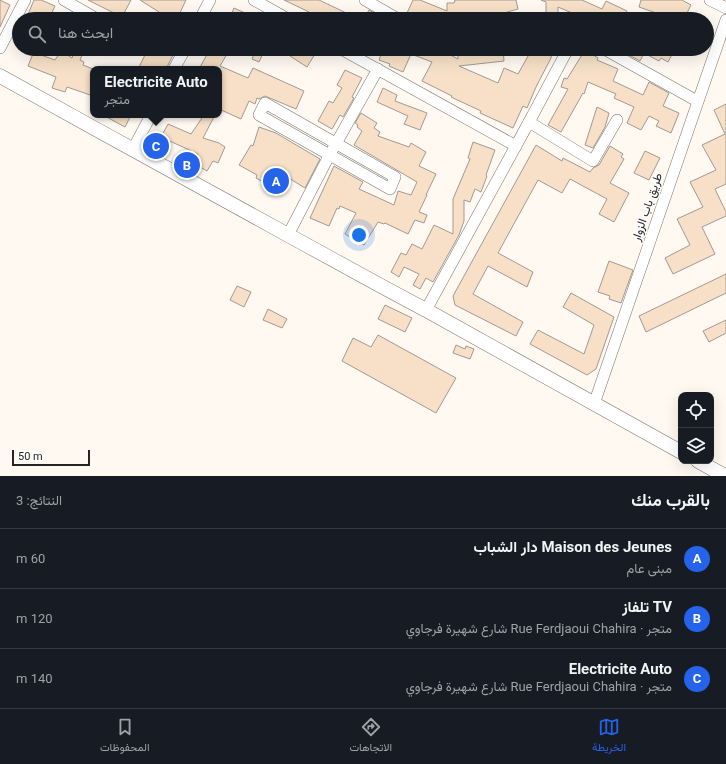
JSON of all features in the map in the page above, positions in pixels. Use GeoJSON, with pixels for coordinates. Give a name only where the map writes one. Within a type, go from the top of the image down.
{"type":"FeatureCollection","features":[{"type":"Feature","properties":{"kind":"main road"},"geometry":{"type":"LineString","coordinates":[[0,76],[678,450]]}},
{"type":"Feature","properties":{"kind":"main road"},"geometry":{"type":"LineString","coordinates":[[703,464],[725,476]]}},
{"type":"Feature","properties":{"kind":"street"},"geometry":{"type":"LineString","coordinates":[[19,12],[25,0]]}},
{"type":"Feature","properties":{"kind":"street"},"geometry":{"type":"LineString","coordinates":[[64,0],[85,12]]}},
{"type":"Feature","properties":{"kind":"street"},"geometry":{"type":"LineString","coordinates":[[204,12],[210,0]]}},
{"type":"Feature","properties":{"kind":"street"},"geometry":{"type":"LineString","coordinates":[[254,0],[275,12]]}},
{"type":"Feature","properties":{"kind":"street"},"geometry":{"type":"LineString","coordinates":[[365,0],[386,12]]}},
{"type":"Feature","properties":{"kind":"street"},"geometry":{"type":"LineString","coordinates":[[710,0],[726,8]]}},
{"type":"Feature","properties":{"kind":"street","name":"طريق باب الزوار"},"geometry":{"type":"LineString","coordinates":[[714,54],[726,20]]}},
{"type":"Feature","properties":{"kind":"street"},"geometry":{"type":"LineString","coordinates":[[0,48],[12,25]]}},
{"type":"Feature","properties":{"kind":"street"},"geometry":{"type":"LineString","coordinates":[[176,66],[180,56]]}},
{"type":"Feature","properties":{"kind":"street"},"geometry":{"type":"LineString","coordinates":[[354,56],[516,146]]}},
{"type":"Feature","properties":{"kind":"street"},"geometry":{"type":"LineString","coordinates":[[426,310],[564,56]]}},
{"type":"Feature","properties":{"kind":"street"},"geometry":{"type":"LineString","coordinates":[[617,56],[697,101]]}},
{"type":"Feature","properties":{"kind":"street","name":"طريق باب الزوار"},"geometry":{"type":"LineString","coordinates":[[594,404],[713,56]]}},
{"type":"Feature","properties":{"kind":"street"},"geometry":{"type":"LineString","coordinates":[[288,235],[329,156],[378,69]]}},
{"type":"Feature","properties":{"kind":"street"},"geometry":{"type":"LineString","coordinates":[[265,103],[395,177],[390,189],[329,156],[259,115],[265,103]]}},
{"type":"Feature","properties":{"kind":"street"},"geometry":{"type":"LineString","coordinates":[[133,149],[149,118]]}},
{"type":"Feature","properties":{"kind":"street"},"geometry":{"type":"LineString","coordinates":[[529,122],[593,161],[617,120]]}},
{"type":"Feature","properties":{"kind":"building"},"geometry":{"type":"Polygon","coordinates":[[[0,0],[10,5],[0,27],[0,0]]]}},
{"type":"Feature","properties":{"kind":"building"},"geometry":{"type":"Polygon","coordinates":[[[34,0],[41,0],[55,6],[52,12],[29,12],[34,0]]]}},
{"type":"Feature","properties":{"kind":"building"},"geometry":{"type":"Polygon","coordinates":[[[88,0],[131,0],[125,12],[112,12],[88,0]]]}},
{"type":"Feature","properties":{"kind":"building"},"geometry":{"type":"Polygon","coordinates":[[[140,0],[186,0],[180,12],[159,12],[140,0]]]}},
{"type":"Feature","properties":{"kind":"building"},"geometry":{"type":"Polygon","coordinates":[[[284,0],[319,0],[344,12],[309,12],[284,0]]]}},
{"type":"Feature","properties":{"kind":"building"},"geometry":{"type":"Polygon","coordinates":[[[413,0],[420,0],[447,11],[447,3],[454,3],[455,0],[516,0],[518,9],[507,12],[407,12],[413,0]]]}},
{"type":"Feature","properties":{"kind":"building"},"geometry":{"type":"Polygon","coordinates":[[[541,0],[582,0],[602,9],[606,1],[627,11],[570,12],[558,7],[558,12],[546,12],[546,2],[541,0]]]}},
{"type":"Feature","properties":{"kind":"building"},"geometry":{"type":"Polygon","coordinates":[[[641,0],[682,0],[691,5],[688,12],[653,12],[639,7],[641,0]]]}},
{"type":"Feature","properties":{"kind":"building"},"geometry":{"type":"Polygon","coordinates":[[[234,8],[243,12],[232,12],[234,8]]]}},
{"type":"Feature","properties":{"kind":"building"},"geometry":{"type":"Polygon","coordinates":[[[32,56],[44,56],[55,60],[58,56],[69,56],[72,58],[73,56],[82,56],[80,60],[84,62],[83,65],[90,68],[90,95],[67,87],[65,92],[52,88],[56,77],[28,66],[32,56]]]}},
{"type":"Feature","properties":{"kind":"building"},"geometry":{"type":"Polygon","coordinates":[[[144,56],[172,56],[168,66],[140,66],[144,56]]]}},
{"type":"Feature","properties":{"kind":"building"},"geometry":{"type":"Polygon","coordinates":[[[206,56],[226,56],[220,66],[201,66],[206,56]]]}},
{"type":"Feature","properties":{"kind":"building"},"geometry":{"type":"Polygon","coordinates":[[[253,56],[262,56],[259,62],[252,59],[253,56]]]}},
{"type":"Feature","properties":{"kind":"building"},"geometry":{"type":"Polygon","coordinates":[[[290,56],[314,56],[307,67],[290,56]]]}},
{"type":"Feature","properties":{"kind":"building"},"geometry":{"type":"Polygon","coordinates":[[[380,56],[410,56],[403,72],[389,66],[390,64],[379,60],[380,56]]]}},
{"type":"Feature","properties":{"kind":"building"},"geometry":{"type":"Polygon","coordinates":[[[416,56],[452,56],[458,59],[458,56],[504,56],[504,61],[459,66],[498,83],[504,68],[518,74],[528,56],[551,56],[527,108],[523,106],[513,128],[480,113],[481,111],[422,81],[432,62],[416,56]]]}},
{"type":"Feature","properties":{"kind":"building"},"geometry":{"type":"Polygon","coordinates":[[[581,56],[595,56],[598,58],[597,60],[618,69],[613,81],[643,95],[649,82],[669,93],[663,106],[679,113],[671,133],[656,126],[659,121],[649,116],[641,130],[627,123],[634,107],[614,98],[616,94],[588,82],[584,94],[583,93],[561,132],[548,125],[568,89],[561,87],[564,78],[567,79],[581,56]]]}},
{"type":"Feature","properties":{"kind":"building"},"geometry":{"type":"Polygon","coordinates":[[[631,56],[642,56],[640,61],[631,56]]]}},
{"type":"Feature","properties":{"kind":"building"},"geometry":{"type":"Polygon","coordinates":[[[650,56],[671,56],[668,62],[661,58],[659,61],[650,56]]]}},
{"type":"Feature","properties":{"kind":"building"},"geometry":{"type":"Polygon","coordinates":[[[222,67],[248,78],[253,68],[304,91],[296,109],[265,96],[259,99],[257,98],[255,104],[249,101],[241,119],[222,110],[222,67]]]}},
{"type":"Feature","properties":{"kind":"building"},"geometry":{"type":"Polygon","coordinates":[[[345,70],[362,78],[352,97],[354,98],[343,117],[340,115],[332,129],[318,121],[329,101],[333,103],[342,88],[337,85],[345,70]]]}},
{"type":"Feature","properties":{"kind":"building"},"geometry":{"type":"Polygon","coordinates":[[[383,88],[397,95],[395,101],[427,113],[420,130],[404,124],[408,116],[377,102],[383,88]]]}},
{"type":"Feature","properties":{"kind":"building"},"geometry":{"type":"Polygon","coordinates":[[[726,104],[726,184],[715,189],[726,212],[726,216],[702,227],[715,254],[673,274],[665,258],[690,245],[677,219],[703,207],[690,182],[716,170],[702,145],[725,134],[714,110],[726,104]]]}},
{"type":"Feature","properties":{"kind":"building"},"geometry":{"type":"Polygon","coordinates":[[[597,107],[609,113],[605,127],[593,148],[585,145],[597,107]]]}},
{"type":"Feature","properties":{"kind":"building"},"geometry":{"type":"Polygon","coordinates":[[[361,113],[377,123],[374,128],[380,132],[378,136],[409,147],[411,143],[426,152],[419,166],[436,174],[419,212],[427,215],[424,223],[415,220],[408,234],[385,223],[378,222],[364,245],[345,234],[356,213],[340,206],[339,209],[337,208],[329,226],[310,218],[334,166],[363,182],[359,189],[394,205],[398,191],[411,195],[417,182],[354,145],[362,131],[355,123],[361,113]]]}},
{"type":"Feature","properties":{"kind":"building"},"geometry":{"type":"Polygon","coordinates":[[[108,118],[130,118],[125,127],[108,118]]]}},
{"type":"Feature","properties":{"kind":"building"},"geometry":{"type":"Polygon","coordinates":[[[202,118],[213,118],[203,138],[219,143],[225,147],[218,163],[213,161],[207,171],[193,163],[198,154],[161,137],[168,124],[191,134],[202,118]]]}},
{"type":"Feature","properties":{"kind":"building"},"geometry":{"type":"Polygon","coordinates":[[[259,127],[276,133],[320,159],[305,188],[279,172],[271,186],[256,178],[257,175],[239,165],[251,145],[253,146],[259,127]]]}},
{"type":"Feature","properties":{"kind":"building"},"geometry":{"type":"Polygon","coordinates":[[[473,142],[495,150],[486,175],[487,176],[481,192],[475,189],[470,202],[464,200],[464,221],[459,235],[433,282],[426,278],[420,289],[413,285],[419,274],[404,267],[399,277],[391,272],[401,253],[406,255],[412,244],[422,249],[434,225],[453,234],[453,199],[470,159],[468,158],[473,142]]]}},
{"type":"Feature","properties":{"kind":"building"},"geometry":{"type":"Polygon","coordinates":[[[536,145],[562,161],[563,158],[590,172],[593,168],[599,165],[610,146],[623,154],[621,157],[624,159],[610,183],[629,193],[614,222],[599,214],[607,199],[570,179],[562,193],[538,180],[498,253],[533,272],[527,287],[488,266],[473,294],[523,322],[516,336],[455,305],[453,296],[536,145]]]}},
{"type":"Feature","properties":{"kind":"building"},"geometry":{"type":"Polygon","coordinates":[[[645,151],[660,158],[649,180],[634,173],[645,151]]]}},
{"type":"Feature","properties":{"kind":"building"},"geometry":{"type":"Polygon","coordinates":[[[609,261],[633,270],[621,303],[609,299],[610,296],[598,292],[609,261]]]}},
{"type":"Feature","properties":{"kind":"building"},"geometry":{"type":"Polygon","coordinates":[[[726,274],[726,293],[646,332],[639,316],[726,274]]]}},
{"type":"Feature","properties":{"kind":"building"},"geometry":{"type":"Polygon","coordinates":[[[237,286],[251,292],[244,307],[230,300],[237,286]]]}},
{"type":"Feature","properties":{"kind":"building"},"geometry":{"type":"Polygon","coordinates":[[[571,293],[614,317],[596,369],[587,375],[530,344],[538,330],[584,354],[594,325],[563,307],[571,293]]]}},
{"type":"Feature","properties":{"kind":"building"},"geometry":{"type":"Polygon","coordinates":[[[385,305],[412,318],[405,332],[378,319],[385,305]]]}},
{"type":"Feature","properties":{"kind":"building"},"geometry":{"type":"Polygon","coordinates":[[[268,309],[287,319],[282,328],[263,320],[268,309]]]}},
{"type":"Feature","properties":{"kind":"building"},"geometry":{"type":"Polygon","coordinates":[[[726,320],[726,333],[709,342],[703,331],[726,320]]]}},
{"type":"Feature","properties":{"kind":"building"},"geometry":{"type":"Polygon","coordinates":[[[378,335],[456,378],[436,413],[342,361],[353,338],[371,347],[378,335]]]}},
{"type":"Feature","properties":{"kind":"building"},"geometry":{"type":"Polygon","coordinates":[[[456,345],[465,349],[466,346],[474,349],[470,359],[453,353],[456,345]]]}},
{"type":"Feature","properties":{"kind":"place","name":"Electricite Auto"},"geometry":{"type":"Point","coordinates":[156,146]}},
{"type":"Feature","properties":{"kind":"place","name":"TV تلفاز"},"geometry":{"type":"Point","coordinates":[187,165]}},
{"type":"Feature","properties":{"kind":"place","name":"Maison des Jeunes دار الشباب"},"geometry":{"type":"Point","coordinates":[276,181]}}]}
